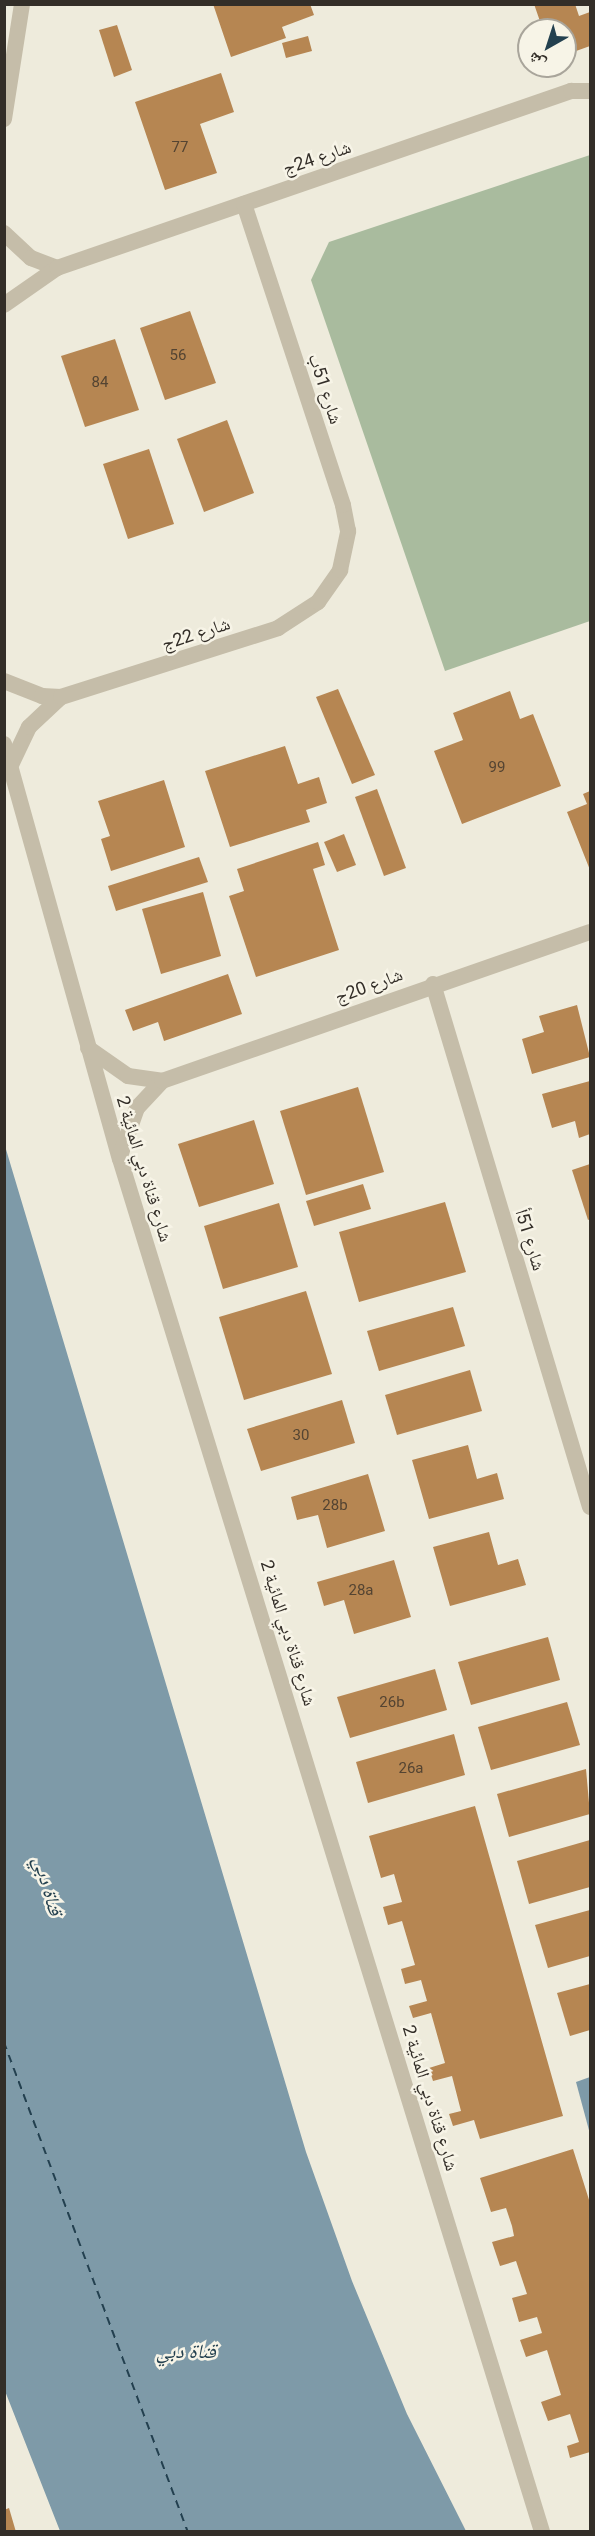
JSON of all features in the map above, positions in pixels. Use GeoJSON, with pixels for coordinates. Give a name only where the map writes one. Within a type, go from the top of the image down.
{"type":"FeatureCollection","features":[{"type":"Feature","properties":{"kind":"street"},"geometry":{"type":"LineString","coordinates":[[4,119],[22,4]]}},
{"type":"Feature","properties":{"kind":"street","name":"شارع 24ج"},"geometry":{"type":"LineString","coordinates":[[57,268],[571,91],[591,91]]}},
{"type":"Feature","properties":{"kind":"street","name":"شارع 51ب"},"geometry":{"type":"LineString","coordinates":[[244,204],[343,505],[348,531],[346,552],[331,587]]}},
{"type":"Feature","properties":{"kind":"street"},"geometry":{"type":"LineString","coordinates":[[4,233],[31,258],[57,268]]}},
{"type":"Feature","properties":{"kind":"street"},"geometry":{"type":"LineString","coordinates":[[6,300],[57,268]]}},
{"type":"Feature","properties":{"kind":"street","name":"شارع 22ج"},"geometry":{"type":"LineString","coordinates":[[4,681],[42,696],[61,697],[278,628],[303,614],[331,587]]}},
{"type":"Feature","properties":{"kind":"street","name":"شارع 22ج"},"geometry":{"type":"LineString","coordinates":[[10,767],[29,727],[61,697]]}},
{"type":"Feature","properties":{"kind":"street","name":"شارع قناة دبي المائية 2"},"geometry":{"type":"LineString","coordinates":[[4,744],[120,1159],[542,2532]]}},
{"type":"Feature","properties":{"kind":"street","name":"شارع 20ج"},"geometry":{"type":"LineString","coordinates":[[87,1047],[112,1069],[128,1076],[162,1081],[433,984],[591,932]]}},
{"type":"Feature","properties":{"kind":"street","name":"شارع 51أ"},"geometry":{"type":"LineString","coordinates":[[433,984],[591,1507]]}},
{"type":"Feature","properties":{"kind":"street"},"geometry":{"type":"LineString","coordinates":[[120,1159],[133,1116],[162,1081]]}},
{"type":"Feature","properties":{"kind":"green space"},"geometry":{"type":"Polygon","coordinates":[[[590,155],[590,621],[445,671],[311,280],[329,242],[590,155]]]}},
{"type":"Feature","properties":{"kind":"water","name":"قناة دبي"},"geometry":{"type":"Polygon","coordinates":[[[5,1146],[306,2152],[352,2281],[407,2414],[466,2531],[60,2531],[5,2391],[5,1146]]]}},
{"type":"Feature","properties":{"kind":"water"},"geometry":{"type":"Polygon","coordinates":[[[590,2077],[590,2134],[576,2082],[590,2077]]]}},
{"type":"Feature","properties":{"kind":"building"},"geometry":{"type":"Polygon","coordinates":[[[213,4],[310,4],[314,15],[282,27],[286,38],[231,57],[213,4]]]}},
{"type":"Feature","properties":{"kind":"building"},"geometry":{"type":"Polygon","coordinates":[[[534,4],[575,4],[579,16],[590,12],[590,46],[577,51],[577,18],[539,18],[534,4]]]}},
{"type":"Feature","properties":{"kind":"building"},"geometry":{"type":"Polygon","coordinates":[[[117,25],[132,70],[114,77],[99,30],[117,25]]]}},
{"type":"Feature","properties":{"kind":"building"},"geometry":{"type":"Polygon","coordinates":[[[308,36],[312,51],[286,58],[282,43],[308,36]]]}},
{"type":"Feature","properties":{"kind":"building"},"geometry":{"type":"Polygon","coordinates":[[[221,73],[234,112],[200,124],[217,173],[165,190],[135,102],[221,73]]]}},
{"type":"Feature","properties":{"kind":"building"},"geometry":{"type":"Polygon","coordinates":[[[190,311],[216,383],[165,400],[140,328],[190,311]]]}},
{"type":"Feature","properties":{"kind":"building"},"geometry":{"type":"Polygon","coordinates":[[[115,339],[139,410],[85,427],[61,356],[115,339]]]}},
{"type":"Feature","properties":{"kind":"building"},"geometry":{"type":"Polygon","coordinates":[[[227,420],[254,493],[204,512],[177,439],[227,420]]]}},
{"type":"Feature","properties":{"kind":"building"},"geometry":{"type":"Polygon","coordinates":[[[149,449],[174,524],[128,539],[103,464],[149,449]]]}},
{"type":"Feature","properties":{"kind":"building"},"geometry":{"type":"Polygon","coordinates":[[[338,689],[375,775],[352,784],[316,697],[338,689]]]}},
{"type":"Feature","properties":{"kind":"building"},"geometry":{"type":"Polygon","coordinates":[[[510,691],[520,719],[533,714],[561,786],[462,824],[434,751],[463,740],[453,713],[510,691]]]}},
{"type":"Feature","properties":{"kind":"building"},"geometry":{"type":"Polygon","coordinates":[[[285,746],[298,784],[319,777],[327,803],[306,810],[310,822],[230,847],[205,771],[285,746]]]}},
{"type":"Feature","properties":{"kind":"building"},"geometry":{"type":"Polygon","coordinates":[[[164,780],[185,847],[111,871],[101,839],[110,836],[98,801],[164,780]]]}},
{"type":"Feature","properties":{"kind":"building"},"geometry":{"type":"Polygon","coordinates":[[[377,789],[406,868],[384,876],[355,797],[377,789]]]}},
{"type":"Feature","properties":{"kind":"building"},"geometry":{"type":"Polygon","coordinates":[[[590,791],[590,870],[567,812],[587,804],[583,794],[590,791]]]}},
{"type":"Feature","properties":{"kind":"building"},"geometry":{"type":"Polygon","coordinates":[[[344,834],[356,865],[337,872],[324,842],[344,834]]]}},
{"type":"Feature","properties":{"kind":"building"},"geometry":{"type":"Polygon","coordinates":[[[318,842],[325,865],[313,869],[339,950],[256,977],[229,896],[244,891],[237,869],[318,842]]]}},
{"type":"Feature","properties":{"kind":"building"},"geometry":{"type":"Polygon","coordinates":[[[199,857],[208,882],[116,911],[108,886],[199,857]]]}},
{"type":"Feature","properties":{"kind":"building"},"geometry":{"type":"Polygon","coordinates":[[[203,892],[221,956],[161,974],[142,909],[203,892]]]}},
{"type":"Feature","properties":{"kind":"building"},"geometry":{"type":"Polygon","coordinates":[[[228,974],[242,1014],[164,1041],[158,1022],[133,1031],[125,1010],[228,974]]]}},
{"type":"Feature","properties":{"kind":"building"},"geometry":{"type":"Polygon","coordinates":[[[577,1005],[590,1057],[532,1074],[522,1039],[544,1032],[539,1016],[577,1005]]]}},
{"type":"Feature","properties":{"kind":"building"},"geometry":{"type":"Polygon","coordinates":[[[590,1081],[590,1134],[579,1138],[575,1121],[552,1128],[542,1094],[590,1081]]]}},
{"type":"Feature","properties":{"kind":"building"},"geometry":{"type":"Polygon","coordinates":[[[358,1087],[384,1172],[306,1195],[280,1111],[358,1087]]]}},
{"type":"Feature","properties":{"kind":"building"},"geometry":{"type":"Polygon","coordinates":[[[254,1120],[274,1184],[199,1207],[178,1144],[254,1120]]]}},
{"type":"Feature","properties":{"kind":"building"},"geometry":{"type":"Polygon","coordinates":[[[590,1164],[590,1219],[588,1220],[572,1170],[590,1164]]]}},
{"type":"Feature","properties":{"kind":"building"},"geometry":{"type":"Polygon","coordinates":[[[363,1184],[371,1209],[314,1226],[306,1201],[363,1184]]]}},
{"type":"Feature","properties":{"kind":"building"},"geometry":{"type":"Polygon","coordinates":[[[445,1202],[466,1272],[359,1302],[339,1232],[445,1202]]]}},
{"type":"Feature","properties":{"kind":"building"},"geometry":{"type":"Polygon","coordinates":[[[279,1203],[298,1267],[223,1289],[204,1226],[279,1203]]]}},
{"type":"Feature","properties":{"kind":"building"},"geometry":{"type":"Polygon","coordinates":[[[306,1291],[332,1374],[244,1400],[219,1317],[306,1291]]]}},
{"type":"Feature","properties":{"kind":"building"},"geometry":{"type":"Polygon","coordinates":[[[453,1307],[465,1346],[379,1371],[367,1331],[453,1307]]]}},
{"type":"Feature","properties":{"kind":"building"},"geometry":{"type":"Polygon","coordinates":[[[470,1370],[482,1411],[397,1435],[385,1395],[470,1370]]]}},
{"type":"Feature","properties":{"kind":"building"},"geometry":{"type":"Polygon","coordinates":[[[342,1400],[355,1443],[261,1471],[247,1429],[342,1400]]]}},
{"type":"Feature","properties":{"kind":"building"},"geometry":{"type":"Polygon","coordinates":[[[468,1445],[477,1479],[497,1473],[504,1499],[429,1519],[412,1460],[468,1445]]]}},
{"type":"Feature","properties":{"kind":"building"},"geometry":{"type":"Polygon","coordinates":[[[368,1474],[385,1531],[327,1548],[318,1515],[297,1520],[291,1497],[368,1474]]]}},
{"type":"Feature","properties":{"kind":"building"},"geometry":{"type":"Polygon","coordinates":[[[489,1532],[498,1565],[518,1559],[526,1585],[450,1606],[433,1547],[489,1532]]]}},
{"type":"Feature","properties":{"kind":"building"},"geometry":{"type":"Polygon","coordinates":[[[394,1560],[411,1617],[354,1634],[344,1600],[324,1606],[317,1582],[394,1560]]]}},
{"type":"Feature","properties":{"kind":"building"},"geometry":{"type":"Polygon","coordinates":[[[548,1637],[560,1680],[471,1705],[458,1662],[548,1637]]]}},
{"type":"Feature","properties":{"kind":"building"},"geometry":{"type":"Polygon","coordinates":[[[435,1669],[447,1710],[350,1738],[337,1697],[435,1669]]]}},
{"type":"Feature","properties":{"kind":"building"},"geometry":{"type":"Polygon","coordinates":[[[567,1702],[580,1745],[491,1770],[478,1727],[567,1702]]]}},
{"type":"Feature","properties":{"kind":"building"},"geometry":{"type":"Polygon","coordinates":[[[454,1734],[465,1775],[368,1803],[356,1762],[454,1734]]]}},
{"type":"Feature","properties":{"kind":"building"},"geometry":{"type":"Polygon","coordinates":[[[586,1769],[590,1814],[509,1837],[497,1794],[586,1769]]]}},
{"type":"Feature","properties":{"kind":"building"},"geometry":{"type":"Polygon","coordinates":[[[475,1806],[563,2116],[480,2139],[474,2120],[453,2126],[449,2114],[461,2111],[452,2076],[433,2081],[429,2068],[445,2063],[431,2013],[413,2018],[409,2006],[427,2001],[421,1980],[405,1984],[401,1969],[415,1965],[402,1921],[388,1925],[383,1907],[402,1902],[394,1874],[381,1878],[369,1836],[475,1806]]]}},
{"type":"Feature","properties":{"kind":"building"},"geometry":{"type":"Polygon","coordinates":[[[590,1840],[590,1887],[529,1904],[517,1861],[590,1840]]]}},
{"type":"Feature","properties":{"kind":"building"},"geometry":{"type":"Polygon","coordinates":[[[590,1910],[590,1956],[548,1968],[535,1925],[590,1910]]]}},
{"type":"Feature","properties":{"kind":"building"},"geometry":{"type":"Polygon","coordinates":[[[590,1984],[590,2030],[570,2036],[557,1993],[590,1984]]]}},
{"type":"Feature","properties":{"kind":"building"},"geometry":{"type":"Polygon","coordinates":[[[573,2149],[590,2203],[590,2452],[570,2458],[567,2446],[579,2442],[570,2414],[548,2421],[541,2402],[561,2395],[547,2350],[526,2357],[520,2340],[542,2333],[537,2317],[519,2322],[512,2298],[527,2294],[516,2261],[500,2266],[492,2242],[514,2236],[512,2226],[506,2208],[491,2212],[480,2178],[573,2149]]]}},
{"type":"Feature","properties":{"kind":"building"},"geometry":{"type":"Polygon","coordinates":[[[9,2508],[16,2532],[4,2532],[4,2510],[9,2508]]]}},
{"type":"Feature","properties":{"kind":"ferry route"},"geometry":{"type":"LineString","coordinates":[[4,2042],[188,2532]]}}]}
